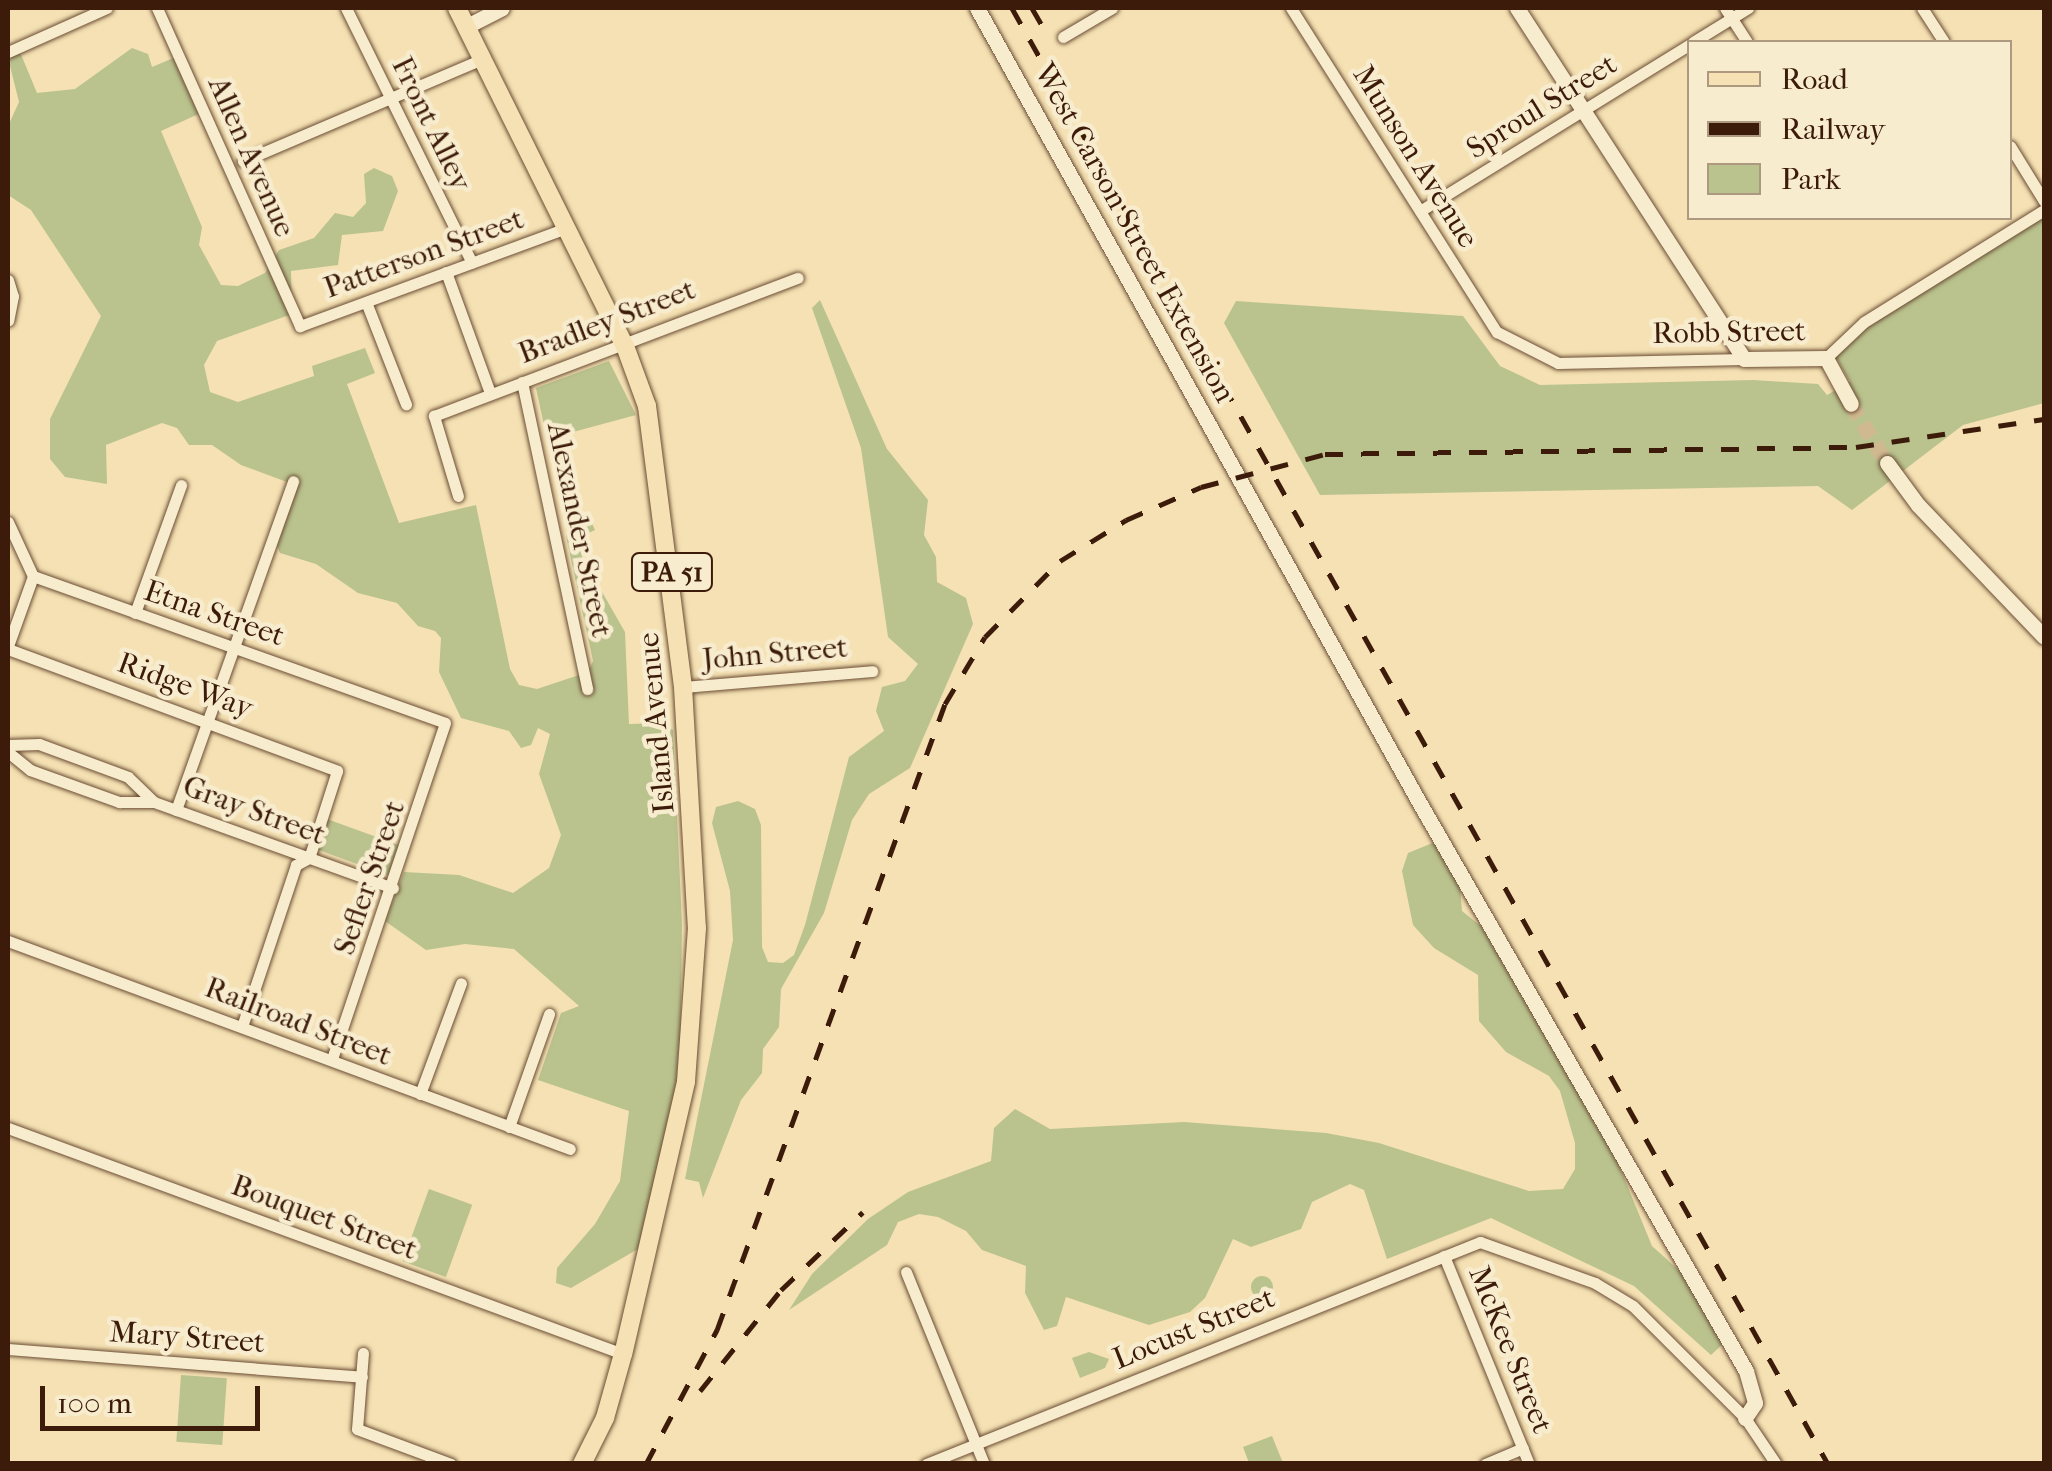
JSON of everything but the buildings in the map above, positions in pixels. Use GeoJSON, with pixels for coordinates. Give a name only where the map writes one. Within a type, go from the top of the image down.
{"type":"FeatureCollection","features":[{"type":"Feature","properties":{"kind":"main road","name":"Island Avenue"},"geometry":{"type":"LineString","coordinates":[[458,8],[625,346],[650,416],[682,687],[697,928],[686,1082],[623,1354],[600,1432],[582,1464]]}},
{"type":"Feature","properties":{"kind":"street"},"geometry":{"type":"LineString","coordinates":[[8,52],[107,8]]}},
{"type":"Feature","properties":{"kind":"street","name":"Allen Avenue"},"geometry":{"type":"LineString","coordinates":[[157,8],[300,326]]}},
{"type":"Feature","properties":{"kind":"street","name":"Front Alley"},"geometry":{"type":"LineString","coordinates":[[346,8],[472,263]]}},
{"type":"Feature","properties":{"kind":"street"},"geometry":{"type":"LineString","coordinates":[[467,26],[502,8]]}},
{"type":"Feature","properties":{"kind":"street","name":"West Carson Street Extension"},"geometry":{"type":"LineString","coordinates":[[977,8],[1243,486],[1746,1371],[1755,1403],[1745,1418]]}},
{"type":"Feature","properties":{"kind":"street"},"geometry":{"type":"LineString","coordinates":[[1064,37],[1112,8]]}},
{"type":"Feature","properties":{"kind":"street","name":"Munson Avenue"},"geometry":{"type":"LineString","coordinates":[[1291,8],[1497,332]]}},
{"type":"Feature","properties":{"kind":"street"},"geometry":{"type":"LineString","coordinates":[[1517,8],[1744,360]]}},
{"type":"Feature","properties":{"kind":"street","name":"Sproul Street"},"geometry":{"type":"LineString","coordinates":[[1696,40],[1728,13],[1748,8]]}},
{"type":"Feature","properties":{"kind":"street"},"geometry":{"type":"LineString","coordinates":[[1922,8],[1943,40]]}},
{"type":"Feature","properties":{"kind":"street"},"geometry":{"type":"LineString","coordinates":[[1728,13],[1746,40]]}},
{"type":"Feature","properties":{"kind":"street","name":"Sproul Street"},"geometry":{"type":"LineString","coordinates":[[1420,211],[1687,46]]}},
{"type":"Feature","properties":{"kind":"street"},"geometry":{"type":"LineString","coordinates":[[243,160],[482,59]]}},
{"type":"Feature","properties":{"kind":"street"},"geometry":{"type":"LineString","coordinates":[[2012,149],[2044,201]]}},
{"type":"Feature","properties":{"kind":"street","name":"Robb Street"},"geometry":{"type":"LineString","coordinates":[[1497,332],[1558,363],[1826,358],[1864,322],[2044,210]]}},
{"type":"Feature","properties":{"kind":"street","name":"Patterson Street"},"geometry":{"type":"LineString","coordinates":[[300,326],[566,228]]}},
{"type":"Feature","properties":{"kind":"street"},"geometry":{"type":"LineString","coordinates":[[446,272],[490,393]]}},
{"type":"Feature","properties":{"kind":"street","name":"Bradley Street"},"geometry":{"type":"LineString","coordinates":[[458,496],[434,416],[798,278]]}},
{"type":"Feature","properties":{"kind":"street"},"geometry":{"type":"LineString","coordinates":[[8,280],[13,296],[8,320]]}},
{"type":"Feature","properties":{"kind":"street"},"geometry":{"type":"LineString","coordinates":[[366,302],[406,404]]}},
{"type":"Feature","properties":{"kind":"street"},"geometry":{"type":"LineString","coordinates":[[1826,358],[1851,404]]}},
{"type":"Feature","properties":{"kind":"street","name":"Alexander Street"},"geometry":{"type":"LineString","coordinates":[[522,382],[587,689]]}},
{"type":"Feature","properties":{"kind":"street"},"geometry":{"type":"LineString","coordinates":[[1887,463],[2044,637]]}},
{"type":"Feature","properties":{"kind":"street"},"geometry":{"type":"LineString","coordinates":[[176,810],[293,481]]}},
{"type":"Feature","properties":{"kind":"street"},"geometry":{"type":"LineString","coordinates":[[135,613],[181,485]]}},
{"type":"Feature","properties":{"kind":"street"},"geometry":{"type":"LineString","coordinates":[[8,522],[32,576],[8,647]]}},
{"type":"Feature","properties":{"kind":"street","name":"Etna Street"},"geometry":{"type":"LineString","coordinates":[[32,576],[437,716]]}},
{"type":"Feature","properties":{"kind":"street","name":"Ridge Way"},"geometry":{"type":"LineString","coordinates":[[8,647],[331,766],[336,778],[309,858]]}},
{"type":"Feature","properties":{"kind":"street","name":"John Street"},"geometry":{"type":"LineString","coordinates":[[682,687],[872,670]]}},
{"type":"Feature","properties":{"kind":"street","name":"Sefler Street"},"geometry":{"type":"LineString","coordinates":[[332,1059],[447,732],[437,716]]}},
{"type":"Feature","properties":{"kind":"street","name":"Gray Street"},"geometry":{"type":"LineString","coordinates":[[8,748],[39,744],[128,777],[154,802]]}},
{"type":"Feature","properties":{"kind":"street","name":"Gray Street"},"geometry":{"type":"LineString","coordinates":[[8,748],[30,770],[119,802],[154,802],[393,888]]}},
{"type":"Feature","properties":{"kind":"street"},"geometry":{"type":"LineString","coordinates":[[242,1026],[296,865],[309,858]]}},
{"type":"Feature","properties":{"kind":"street","name":"Railroad Street"},"geometry":{"type":"LineString","coordinates":[[8,941],[570,1149]]}},
{"type":"Feature","properties":{"kind":"street"},"geometry":{"type":"LineString","coordinates":[[420,1094],[461,983]]}},
{"type":"Feature","properties":{"kind":"street"},"geometry":{"type":"LineString","coordinates":[[509,1127],[549,1014]]}},
{"type":"Feature","properties":{"kind":"street","name":"Bouquet Street"},"geometry":{"type":"LineString","coordinates":[[9,1134],[623,1354]]}},
{"type":"Feature","properties":{"kind":"street","name":"Locust Street"},"geometry":{"type":"LineString","coordinates":[[926,1464],[1480,1242],[1615,1294],[1745,1418]]}},
{"type":"Feature","properties":{"kind":"street","name":"McKee Street"},"geometry":{"type":"LineString","coordinates":[[1444,1256],[1529,1464]]}},
{"type":"Feature","properties":{"kind":"street"},"geometry":{"type":"LineString","coordinates":[[906,1272],[984,1464]]}},
{"type":"Feature","properties":{"kind":"street","name":"Mary Street"},"geometry":{"type":"LineString","coordinates":[[8,1349],[362,1377]]}},
{"type":"Feature","properties":{"kind":"street"},"geometry":{"type":"LineString","coordinates":[[363,1353],[357,1430],[451,1464]]}},
{"type":"Feature","properties":{"kind":"street"},"geometry":{"type":"LineString","coordinates":[[1745,1418],[1776,1464]]}},
{"type":"Feature","properties":{"kind":"street"},"geometry":{"type":"LineString","coordinates":[[1485,1464],[1523,1448]]}},
{"type":"Feature","properties":{"kind":"green space"},"geometry":{"type":"Polygon","coordinates":[[[132,48],[148,54],[152,67],[178,56],[203,112],[161,131],[202,227],[199,245],[221,285],[238,286],[265,273],[279,250],[314,238],[335,213],[353,217],[366,203],[364,174],[374,168],[392,176],[398,191],[383,231],[342,235],[338,265],[291,271],[292,314],[217,341],[204,365],[210,392],[238,402],[314,376],[312,366],[365,348],[375,373],[347,384],[399,523],[476,505],[510,669],[519,685],[537,689],[588,672],[593,661],[566,536],[569,526],[590,519],[595,530],[578,538],[582,557],[625,632],[629,724],[662,723],[673,730],[682,924],[680,1080],[638,1249],[571,1288],[556,1283],[557,1268],[595,1224],[620,1181],[629,1111],[538,1080],[561,1013],[579,1006],[514,949],[465,944],[426,950],[385,921],[404,872],[459,875],[513,893],[549,868],[561,835],[539,774],[550,734],[538,728],[531,745],[521,748],[509,731],[461,718],[439,672],[441,638],[435,631],[418,626],[397,603],[358,593],[316,564],[280,553],[274,539],[295,485],[241,465],[212,445],[189,445],[177,428],[162,423],[106,445],[107,484],[65,477],[50,459],[50,419],[101,316],[31,210],[8,195],[8,126],[19,102],[8,58],[20,52],[37,93],[75,89],[132,48]]]}},
{"type":"Feature","properties":{"kind":"green space"},"geometry":{"type":"Polygon","coordinates":[[[2044,211],[2044,403],[1963,425],[1852,510],[1818,486],[1320,495],[1224,323],[1236,301],[1463,316],[1500,366],[1540,385],[1753,380],[1818,384],[1827,395],[1850,382],[1832,351],[1841,341],[2044,211]]]}},
{"type":"Feature","properties":{"kind":"green space"},"geometry":{"type":"Polygon","coordinates":[[[820,300],[887,449],[928,500],[924,535],[936,557],[937,582],[966,598],[973,624],[910,768],[869,794],[852,820],[824,913],[781,989],[779,1027],[763,1049],[762,1073],[741,1100],[703,1198],[699,1182],[685,1179],[733,940],[730,891],[712,823],[716,807],[738,801],[755,809],[761,825],[762,947],[768,962],[783,963],[794,955],[805,925],[849,757],[884,731],[876,711],[882,687],[905,681],[918,664],[888,637],[861,448],[812,308],[820,300]]]}},
{"type":"Feature","properties":{"kind":"green space"},"geometry":{"type":"Polygon","coordinates":[[[609,361],[636,415],[547,439],[536,388],[609,361]]]}},
{"type":"Feature","properties":{"kind":"green space"},"geometry":{"type":"Polygon","coordinates":[[[327,819],[399,845],[388,875],[316,849],[327,819]]]}},
{"type":"Feature","properties":{"kind":"green space"},"geometry":{"type":"Polygon","coordinates":[[[1435,842],[1460,886],[1462,911],[1502,943],[1597,1112],[1652,1246],[1693,1283],[1726,1341],[1711,1355],[1634,1286],[1491,1218],[1387,1259],[1364,1190],[1350,1184],[1312,1202],[1301,1229],[1251,1247],[1233,1239],[1205,1298],[1190,1312],[1149,1325],[1066,1297],[1057,1326],[1044,1330],[1025,1293],[1026,1266],[982,1250],[966,1231],[938,1217],[919,1214],[898,1222],[887,1245],[789,1310],[812,1274],[868,1219],[908,1192],[991,1161],[994,1128],[1015,1109],[1050,1129],[1184,1122],[1326,1133],[1379,1143],[1529,1191],[1563,1189],[1575,1169],[1575,1143],[1560,1091],[1549,1076],[1506,1052],[1479,1021],[1478,975],[1434,948],[1413,925],[1402,871],[1408,853],[1435,842]]]}},
{"type":"Feature","properties":{"kind":"green space"},"geometry":{"type":"Polygon","coordinates":[[[429,1189],[472,1205],[446,1277],[403,1261],[429,1189]]]}},
{"type":"Feature","properties":{"kind":"green space"},"geometry":{"type":"Polygon","coordinates":[[[1262,1276],[1270,1279],[1270,1295],[1262,1298],[1254,1295],[1251,1287],[1254,1279],[1262,1276]]]}},
{"type":"Feature","properties":{"kind":"green space"},"geometry":{"type":"Polygon","coordinates":[[[1089,1352],[1109,1359],[1105,1368],[1080,1378],[1072,1358],[1089,1352]]]}},
{"type":"Feature","properties":{"kind":"green space"},"geometry":{"type":"Polygon","coordinates":[[[181,1375],[227,1378],[222,1445],[176,1442],[181,1375]]]}},
{"type":"Feature","properties":{"kind":"green space"},"geometry":{"type":"Polygon","coordinates":[[[1272,1436],[1283,1463],[1249,1463],[1243,1447],[1272,1436]]]}},
{"type":"Feature","properties":{"kind":"tunnel"},"geometry":{"type":"LineString","coordinates":[[1851,404],[1887,463]]}},
{"type":"Feature","properties":{"kind":"railway"},"geometry":{"type":"LineString","coordinates":[[1012,8],[1828,1464]]}},
{"type":"Feature","properties":{"kind":"railway"},"geometry":{"type":"LineString","coordinates":[[1032,8],[1042,25]]}},
{"type":"Feature","properties":{"kind":"railway"},"geometry":{"type":"LineString","coordinates":[[646,1464],[717,1330],[945,704],[985,637],[1060,561],[1126,520],[1201,487],[1325,454],[1856,447],[2044,419]]}},
{"type":"Feature","properties":{"kind":"railway"},"geometry":{"type":"LineString","coordinates":[[700,1391],[781,1290],[863,1212]]}}]}
